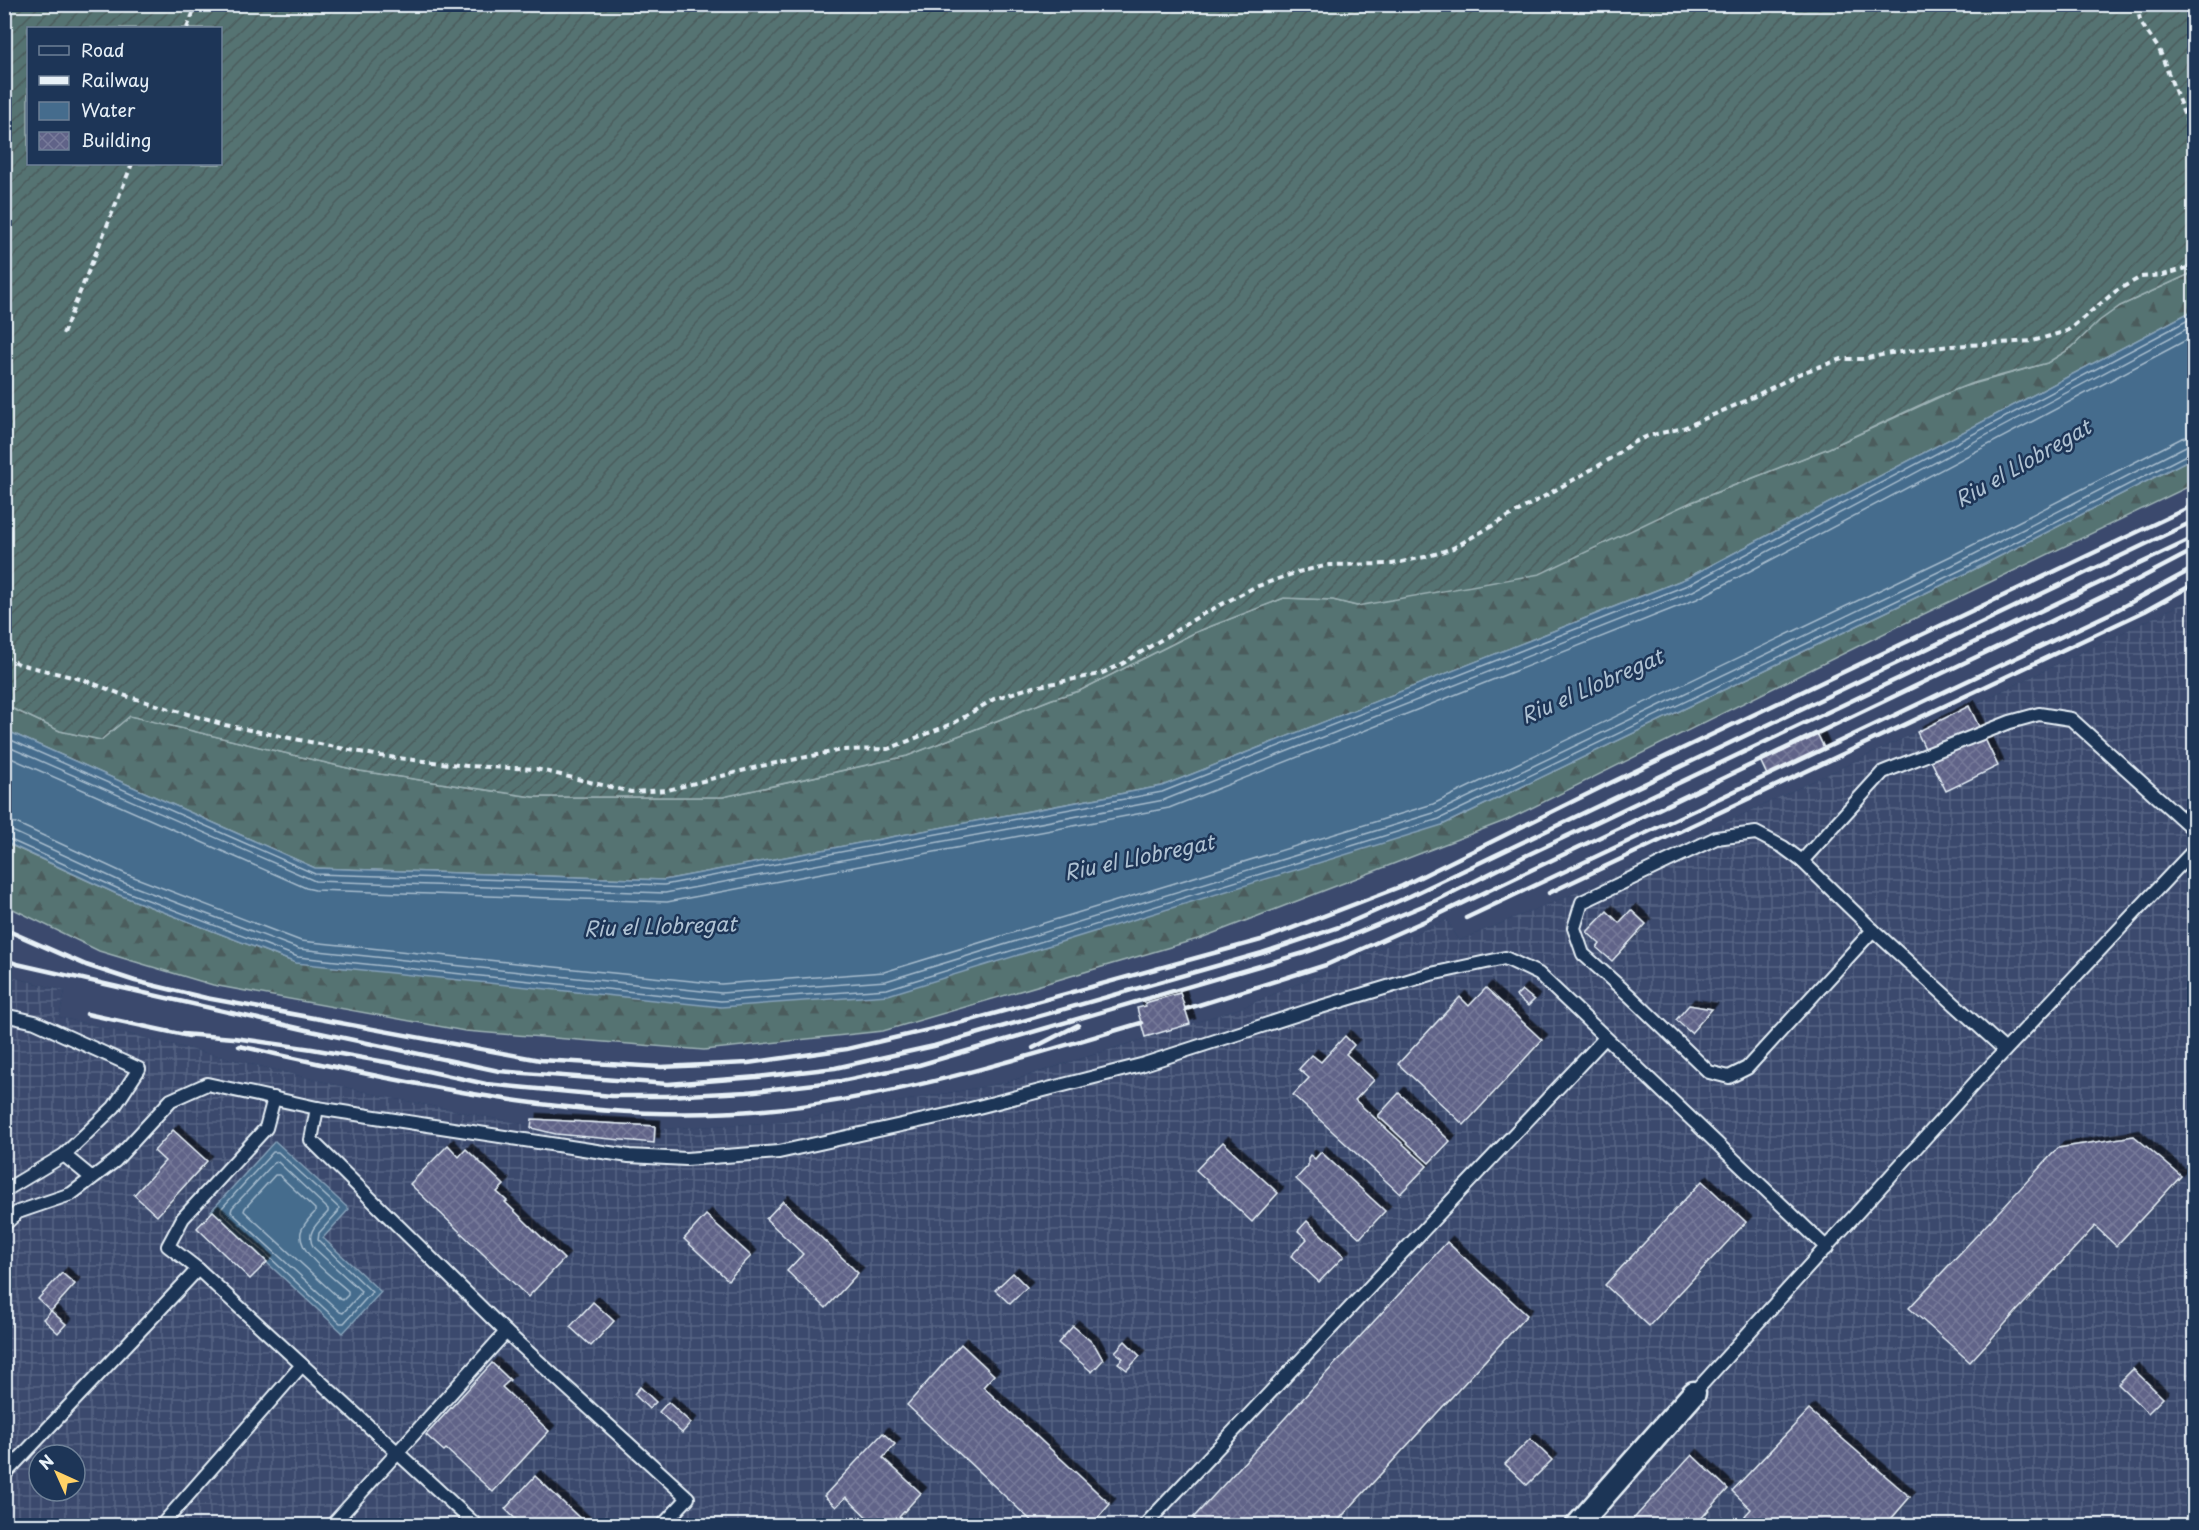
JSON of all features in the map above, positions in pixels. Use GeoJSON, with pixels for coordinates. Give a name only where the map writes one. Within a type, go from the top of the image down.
{"type":"FeatureCollection","features":[{"type":"Feature","properties":{"kind":"street"},"geometry":{"type":"LineString","coordinates":[[1576,1526],[1694,1393]]}},
{"type":"Feature","properties":{"kind":"lane"},"geometry":{"type":"LineString","coordinates":[[1802,861],[1883,772],[2010,722],[2039,714],[2072,719],[2194,830]]}},
{"type":"Feature","properties":{"kind":"lane"},"geometry":{"type":"LineString","coordinates":[[1874,930],[1747,1068],[1729,1077],[1709,1072],[1583,954],[1574,928],[1582,902],[1716,838],[1756,834],[1783,847],[1802,861],[2005,1050]]}},
{"type":"Feature","properties":{"kind":"lane"},"geometry":{"type":"LineString","coordinates":[[1694,1393],[2005,1050],[2194,849]]}},
{"type":"Feature","properties":{"kind":"lane"},"geometry":{"type":"LineString","coordinates":[[4,1225],[18,1212],[71,1194],[115,1161],[171,1100],[207,1084],[317,1108],[629,1156],[686,1160],[779,1152],[951,1114],[1141,1065],[1431,974],[1505,958],[1539,974],[1827,1248]]}},
{"type":"Feature","properties":{"kind":"lane"},"geometry":{"type":"LineString","coordinates":[[4,1015],[35,1022],[140,1069],[114,1107],[64,1155],[4,1191]]}},
{"type":"Feature","properties":{"kind":"lane"},"geometry":{"type":"LineString","coordinates":[[1144,1526],[1605,1038]]}},
{"type":"Feature","properties":{"kind":"lane"},"geometry":{"type":"LineString","coordinates":[[274,1098],[266,1128],[183,1218],[168,1246],[198,1269],[477,1526]]}},
{"type":"Feature","properties":{"kind":"lane"},"geometry":{"type":"LineString","coordinates":[[317,1108],[311,1140],[506,1332],[688,1498],[662,1526]]}},
{"type":"Feature","properties":{"kind":"lane"},"geometry":{"type":"LineString","coordinates":[[64,1155],[92,1178]]}},
{"type":"Feature","properties":{"kind":"lane"},"geometry":{"type":"LineString","coordinates":[[4,1475],[198,1269]]}},
{"type":"Feature","properties":{"kind":"lane"},"geometry":{"type":"LineString","coordinates":[[331,1526],[506,1332]]}},
{"type":"Feature","properties":{"kind":"lane"},"geometry":{"type":"LineString","coordinates":[[161,1526],[302,1365]]}},
{"type":"Feature","properties":{"kind":"path"},"geometry":{"type":"LineString","coordinates":[[187,27],[197,4]]}},
{"type":"Feature","properties":{"kind":"path"},"geometry":{"type":"LineString","coordinates":[[2136,4],[2141,22],[2159,49],[2194,140]]}},
{"type":"Feature","properties":{"kind":"path"},"geometry":{"type":"LineString","coordinates":[[63,334],[132,165]]}},
{"type":"Feature","properties":{"kind":"path"},"geometry":{"type":"LineString","coordinates":[[4,657],[18,663],[84,680],[126,696],[237,727],[380,756],[467,766],[536,770],[631,792],[668,790],[761,766],[842,750],[888,748],[954,723],[994,699],[1029,688],[1100,674],[1122,664],[1201,615],[1254,587],[1298,572],[1329,565],[1392,564],[1430,556],[1453,548],[1612,458],[1632,443],[1692,424],[1801,373],[1842,359],[1863,359],[1891,353],[1951,346],[2033,340],[2067,331],[2116,291],[2141,277],[2163,275],[2194,266]]}},
{"type":"Feature","properties":{"kind":"shaded area"},"geometry":{"type":"Polygon","coordinates":[[[2194,484],[2194,598],[1590,887],[1458,941],[1447,920],[1244,1007],[1004,1083],[786,1122],[572,1134],[381,1096],[59,1017],[65,991],[5,975],[4,905],[99,951],[213,985],[465,1031],[883,1031],[1201,938],[1507,820],[1901,625],[2194,484]]]}},
{"type":"Feature","properties":{"kind":"shaded area"},"geometry":{"type":"Polygon","coordinates":[[[2194,598],[2194,1525],[5,1525],[4,975],[65,991],[59,1017],[381,1096],[572,1134],[786,1122],[1005,1083],[1244,1007],[1447,920],[1458,941],[1590,887],[2194,598]]]}},
{"type":"Feature","properties":{"kind":"green space"},"geometry":{"type":"Polygon","coordinates":[[[5,4],[2194,5],[2194,272],[2120,306],[2099,321],[2071,348],[2047,363],[1970,384],[1935,398],[1829,448],[1689,503],[1540,574],[1357,606],[1333,600],[1284,598],[1196,632],[1079,691],[1052,699],[907,756],[723,797],[533,797],[360,771],[130,716],[101,740],[60,731],[5,705],[5,4]]]}},
{"type":"Feature","properties":{"kind":"green space"},"geometry":{"type":"Polygon","coordinates":[[[2194,272],[2194,310],[1687,578],[1162,786],[664,880],[315,868],[5,730],[5,705],[60,731],[101,740],[130,716],[360,771],[533,797],[723,797],[907,756],[1052,699],[1079,691],[1196,632],[1284,598],[1333,600],[1357,606],[1672,510],[1829,448],[1959,388],[2047,363],[2071,348],[2099,321],[2120,306],[2194,272]]]}},
{"type":"Feature","properties":{"kind":"green space"},"geometry":{"type":"Polygon","coordinates":[[[2194,457],[2194,484],[1901,625],[1507,820],[1201,938],[883,1031],[704,1050],[465,1031],[213,985],[99,951],[5,905],[4,842],[117,894],[296,963],[1442,825],[1965,574],[2194,457]]]}},
{"type":"Feature","properties":{"kind":"water","name":"Riu el Llobregat"},"geometry":{"type":"Polygon","coordinates":[[[2194,310],[2194,457],[1965,574],[1442,825],[888,995],[721,1007],[296,963],[117,894],[5,842],[5,730],[315,868],[664,880],[1162,786],[1687,578],[2194,310]]]}},
{"type":"Feature","properties":{"kind":"water"},"geometry":{"type":"Polygon","coordinates":[[[275,1141],[349,1209],[323,1238],[381,1292],[343,1333],[211,1211],[275,1141]]]}},
{"type":"Feature","properties":{"kind":"building"},"geometry":{"type":"Polygon","coordinates":[[[1969,706],[1998,766],[1946,791],[1917,732],[1969,706]]]}},
{"type":"Feature","properties":{"kind":"building"},"geometry":{"type":"Polygon","coordinates":[[[1818,735],[1824,748],[1767,775],[1761,762],[1818,735]]]}},
{"type":"Feature","properties":{"kind":"building"},"geometry":{"type":"Polygon","coordinates":[[[1631,910],[1646,924],[1612,961],[1597,948],[1600,944],[1587,932],[1607,911],[1619,923],[1631,910]]]}},
{"type":"Feature","properties":{"kind":"building"},"geometry":{"type":"Polygon","coordinates":[[[1486,988],[1542,1040],[1464,1125],[1398,1064],[1460,997],[1469,1006],[1486,988]]]}},
{"type":"Feature","properties":{"kind":"building"},"geometry":{"type":"Polygon","coordinates":[[[1522,990],[1534,1000],[1528,1006],[1516,996],[1522,990]]]}},
{"type":"Feature","properties":{"kind":"building"},"geometry":{"type":"Polygon","coordinates":[[[1180,993],[1190,1024],[1145,1037],[1137,1008],[1146,1006],[1145,1003],[1180,993]]]}},
{"type":"Feature","properties":{"kind":"building"},"geometry":{"type":"Polygon","coordinates":[[[1689,1005],[1712,1009],[1691,1033],[1676,1020],[1689,1005]]]}},
{"type":"Feature","properties":{"kind":"building"},"geometry":{"type":"Polygon","coordinates":[[[1345,1036],[1354,1045],[1346,1054],[1374,1080],[1355,1100],[1427,1166],[1400,1194],[1293,1095],[1309,1078],[1299,1069],[1312,1055],[1321,1062],[1345,1036]]]}},
{"type":"Feature","properties":{"kind":"building"},"geometry":{"type":"Polygon","coordinates":[[[1399,1093],[1450,1141],[1429,1163],[1378,1116],[1399,1093]]]}},
{"type":"Feature","properties":{"kind":"building"},"geometry":{"type":"Polygon","coordinates":[[[532,1119],[655,1126],[654,1143],[556,1134],[531,1128],[532,1119]]]}},
{"type":"Feature","properties":{"kind":"building"},"geometry":{"type":"Polygon","coordinates":[[[173,1130],[207,1161],[157,1216],[134,1195],[165,1161],[154,1151],[173,1130]]]}},
{"type":"Feature","properties":{"kind":"building"},"geometry":{"type":"Polygon","coordinates":[[[2134,1136],[2181,1176],[2116,1246],[2095,1226],[1970,1362],[1909,1308],[2058,1148],[2134,1136]]]}},
{"type":"Feature","properties":{"kind":"building"},"geometry":{"type":"Polygon","coordinates":[[[1223,1142],[1278,1193],[1252,1222],[1196,1170],[1223,1142]]]}},
{"type":"Feature","properties":{"kind":"building"},"geometry":{"type":"Polygon","coordinates":[[[448,1145],[459,1157],[466,1149],[504,1185],[497,1192],[507,1201],[505,1202],[564,1259],[528,1297],[410,1184],[448,1145]]]}},
{"type":"Feature","properties":{"kind":"building"},"geometry":{"type":"Polygon","coordinates":[[[1321,1152],[1385,1211],[1360,1238],[1296,1179],[1308,1166],[1310,1155],[1315,1159],[1321,1152]]]}},
{"type":"Feature","properties":{"kind":"building"},"geometry":{"type":"Polygon","coordinates":[[[1702,1181],[1746,1222],[1649,1326],[1605,1285],[1702,1181]]]}},
{"type":"Feature","properties":{"kind":"building"},"geometry":{"type":"Polygon","coordinates":[[[783,1201],[858,1273],[826,1308],[787,1271],[803,1254],[766,1219],[783,1201]]]}},
{"type":"Feature","properties":{"kind":"building"},"geometry":{"type":"Polygon","coordinates":[[[213,1211],[267,1262],[250,1279],[197,1228],[213,1211]]]}},
{"type":"Feature","properties":{"kind":"building"},"geometry":{"type":"Polygon","coordinates":[[[706,1215],[751,1256],[728,1280],[684,1239],[706,1215]]]}},
{"type":"Feature","properties":{"kind":"building"},"geometry":{"type":"Polygon","coordinates":[[[1307,1221],[1344,1256],[1319,1282],[1291,1256],[1307,1239],[1298,1231],[1307,1221]]]}},
{"type":"Feature","properties":{"kind":"building"},"geometry":{"type":"Polygon","coordinates":[[[1447,1242],[1527,1315],[1333,1526],[1202,1526],[1193,1518],[1447,1242]]]}},
{"type":"Feature","properties":{"kind":"building"},"geometry":{"type":"Polygon","coordinates":[[[62,1273],[75,1284],[51,1311],[38,1299],[62,1273]]]}},
{"type":"Feature","properties":{"kind":"building"},"geometry":{"type":"Polygon","coordinates":[[[1013,1273],[1027,1287],[1010,1304],[995,1290],[1013,1273]]]}},
{"type":"Feature","properties":{"kind":"building"},"geometry":{"type":"Polygon","coordinates":[[[593,1302],[614,1321],[591,1346],[570,1327],[593,1302]]]}},
{"type":"Feature","properties":{"kind":"building"},"geometry":{"type":"Polygon","coordinates":[[[51,1311],[66,1324],[58,1333],[43,1319],[51,1311]]]}},
{"type":"Feature","properties":{"kind":"building"},"geometry":{"type":"Polygon","coordinates":[[[1073,1326],[1094,1344],[1103,1360],[1092,1372],[1058,1343],[1073,1326]]]}},
{"type":"Feature","properties":{"kind":"building"},"geometry":{"type":"Polygon","coordinates":[[[1125,1341],[1140,1356],[1127,1370],[1118,1363],[1123,1358],[1115,1352],[1125,1341]]]}},
{"type":"Feature","properties":{"kind":"building"},"geometry":{"type":"Polygon","coordinates":[[[961,1344],[994,1375],[983,1387],[1110,1504],[1091,1526],[1037,1526],[907,1405],[961,1344]]]}},
{"type":"Feature","properties":{"kind":"building"},"geometry":{"type":"Polygon","coordinates":[[[492,1363],[510,1380],[502,1387],[549,1431],[493,1492],[446,1449],[444,1451],[426,1435],[492,1363]]]}},
{"type":"Feature","properties":{"kind":"building"},"geometry":{"type":"Polygon","coordinates":[[[2133,1369],[2163,1398],[2148,1413],[2118,1384],[2133,1369]]]}},
{"type":"Feature","properties":{"kind":"building"},"geometry":{"type":"Polygon","coordinates":[[[640,1387],[656,1402],[649,1409],[634,1394],[640,1387]]]}},
{"type":"Feature","properties":{"kind":"building"},"geometry":{"type":"Polygon","coordinates":[[[668,1402],[691,1423],[682,1433],[659,1412],[668,1402]]]}},
{"type":"Feature","properties":{"kind":"building"},"geometry":{"type":"Polygon","coordinates":[[[1809,1410],[1910,1497],[1885,1526],[1736,1526],[1751,1509],[1732,1491],[1809,1410]]]}},
{"type":"Feature","properties":{"kind":"building"},"geometry":{"type":"Polygon","coordinates":[[[883,1433],[895,1444],[883,1458],[921,1493],[891,1526],[876,1526],[846,1497],[836,1507],[824,1496],[883,1433]]]}},
{"type":"Feature","properties":{"kind":"building"},"geometry":{"type":"Polygon","coordinates":[[[1530,1439],[1552,1460],[1527,1485],[1505,1464],[1530,1439]]]}},
{"type":"Feature","properties":{"kind":"building"},"geometry":{"type":"Polygon","coordinates":[[[1692,1455],[1728,1489],[1694,1526],[1627,1526],[1692,1455]]]}},
{"type":"Feature","properties":{"kind":"building"},"geometry":{"type":"Polygon","coordinates":[[[535,1476],[588,1526],[523,1526],[505,1509],[535,1476]]]}},
{"type":"Feature","properties":{"kind":"railway"},"geometry":{"type":"LineString","coordinates":[[4,929],[86,965],[135,981],[206,998],[540,1060],[661,1067],[748,1063],[847,1049],[971,1020],[1261,940],[1402,886],[1606,785],[2194,505]]}},
{"type":"Feature","properties":{"kind":"railway"},"geometry":{"type":"LineString","coordinates":[[4,959],[17,964],[311,1031],[499,1071],[668,1084],[835,1068],[934,1046],[1262,953],[1339,927],[1410,896],[2194,521]]}},
{"type":"Feature","properties":{"kind":"railway"},"geometry":{"type":"LineString","coordinates":[[182,1034],[234,1038],[312,1049],[391,1063],[486,1084],[612,1096],[747,1092],[841,1081],[919,1065],[1304,953],[1343,939],[1437,900],[2194,538]]}},
{"type":"Feature","properties":{"kind":"railway"},"geometry":{"type":"LineString","coordinates":[[1186,1009],[1326,965],[1429,919],[2137,580],[2194,550]]}},
{"type":"Feature","properties":{"kind":"railway"},"geometry":{"type":"LineString","coordinates":[[1466,918],[2111,613],[2194,568]]}},
{"type":"Feature","properties":{"kind":"railway"},"geometry":{"type":"LineString","coordinates":[[1549,893],[2145,611],[2194,584]]}},
{"type":"Feature","properties":{"kind":"railway"},"geometry":{"type":"LineString","coordinates":[[87,1014],[189,1036]]}},
{"type":"Feature","properties":{"kind":"railway"},"geometry":{"type":"LineString","coordinates":[[239,1046],[434,1087],[500,1098],[565,1107],[631,1112],[697,1113],[764,1110],[860,1097],[955,1076],[1141,1023]]}},
{"type":"Feature","properties":{"kind":"railway"},"geometry":{"type":"LineString","coordinates":[[1033,1048],[1078,1025]]}}]}
